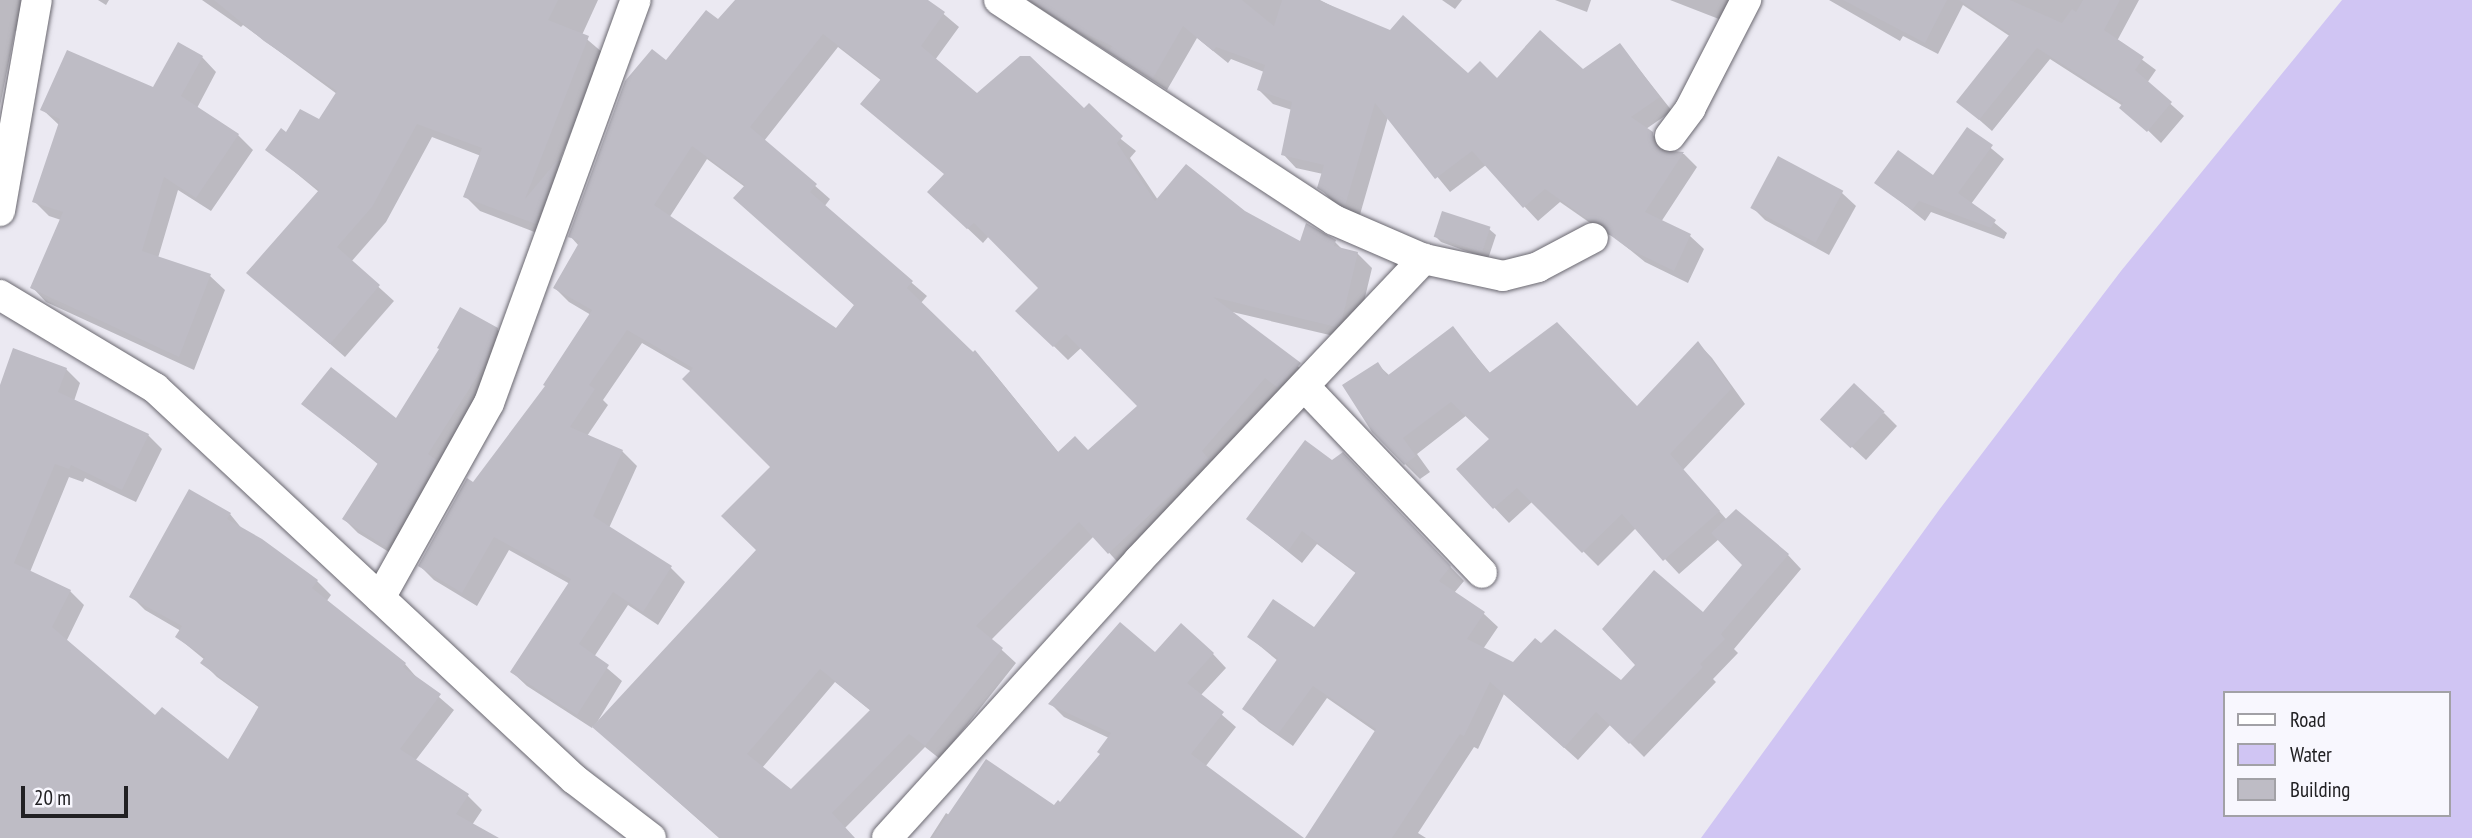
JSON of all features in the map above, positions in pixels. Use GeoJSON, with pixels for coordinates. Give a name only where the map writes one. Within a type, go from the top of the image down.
{"type":"FeatureCollection","features":[{"type":"Feature","properties":{"kind":"street"},"geometry":{"type":"LineString","coordinates":[[0,211],[37,0]]}},
{"type":"Feature","properties":{"kind":"street"},"geometry":{"type":"LineString","coordinates":[[380,598],[489,403],[636,0]]}},
{"type":"Feature","properties":{"kind":"street"},"geometry":{"type":"LineString","coordinates":[[999,0],[1334,220],[1424,259],[1503,276],[1538,267],[1593,238]]}},
{"type":"Feature","properties":{"kind":"street"},"geometry":{"type":"LineString","coordinates":[[1670,136],[1690,109],[1746,0]]}},
{"type":"Feature","properties":{"kind":"street"},"geometry":{"type":"LineString","coordinates":[[887,838],[1139,560],[1424,259]]}},
{"type":"Feature","properties":{"kind":"street"},"geometry":{"type":"LineString","coordinates":[[0,295],[155,388],[574,779],[651,838]]}},
{"type":"Feature","properties":{"kind":"street"},"geometry":{"type":"LineString","coordinates":[[1304,386],[1482,573]]}},
{"type":"Feature","properties":{"kind":"water"},"geometry":{"type":"Polygon","coordinates":[[[2342,0],[2472,0],[2472,838],[1701,838],[1939,510],[2121,271],[2342,0]]]}},
{"type":"Feature","properties":{"kind":"building"},"geometry":{"type":"Polygon","coordinates":[[[214,0],[558,0],[548,20],[589,36],[525,199],[560,157],[536,224],[463,197],[482,148],[417,124],[372,207],[337,247],[380,285],[330,344],[246,273],[319,190],[265,150],[281,128],[286,132],[300,109],[319,119],[337,91],[264,41],[214,0]]]}},
{"type":"Feature","properties":{"kind":"building"},"geometry":{"type":"Polygon","coordinates":[[[735,0],[928,0],[945,12],[921,46],[977,93],[1020,56],[1030,56],[1084,108],[1089,103],[1123,136],[1117,143],[1155,201],[1186,164],[1245,211],[1300,241],[1306,223],[1336,240],[1334,246],[1358,252],[1342,320],[1336,327],[1213,297],[1301,363],[1278,388],[1265,378],[1202,451],[1209,459],[1108,554],[1079,522],[976,626],[1003,648],[925,746],[909,734],[832,813],[855,838],[720,838],[592,727],[756,550],[721,516],[770,467],[682,379],[693,368],[627,330],[589,385],[595,389],[570,427],[623,450],[593,516],[672,566],[643,612],[613,592],[579,644],[609,665],[577,715],[510,672],[571,579],[494,537],[462,593],[418,566],[467,478],[473,482],[545,386],[543,385],[592,310],[553,288],[580,241],[568,237],[625,81],[652,49],[666,60],[706,10],[718,19],[735,0]],[[823,34],[750,127],[817,184],[810,192],[913,281],[907,288],[973,352],[975,350],[1058,452],[1075,436],[1088,450],[1137,406],[1066,334],[1053,347],[1015,311],[1038,288],[974,223],[967,229],[927,192],[944,174],[860,104],[881,79],[823,34]],[[692,146],[654,205],[836,328],[854,305],[733,198],[745,185],[692,146]],[[820,669],[747,754],[791,789],[870,710],[820,669]]]}},
{"type":"Feature","properties":{"kind":"building"},"geometry":{"type":"Polygon","coordinates":[[[1031,0],[1242,0],[1274,26],[1282,0],[1318,0],[1390,30],[1403,15],[1468,73],[1480,61],[1497,78],[1540,30],[1583,69],[1620,43],[1660,97],[1631,117],[1653,132],[1654,142],[1660,150],[1684,152],[1645,212],[1691,234],[1674,271],[1629,249],[1610,235],[1603,224],[1590,221],[1545,189],[1523,208],[1472,151],[1435,179],[1375,103],[1345,206],[1317,188],[1324,165],[1281,155],[1292,102],[1257,90],[1265,65],[1216,47],[1213,51],[1183,26],[1153,78],[1109,51],[1112,46],[1073,28],[1031,0]]]}},
{"type":"Feature","properties":{"kind":"building"},"geometry":{"type":"Polygon","coordinates":[[[1843,0],[1947,0],[1925,43],[1843,0]]]}},
{"type":"Feature","properties":{"kind":"building"},"geometry":{"type":"Polygon","coordinates":[[[1959,0],[2010,0],[2062,23],[2072,9],[2076,12],[2083,0],[2120,0],[2104,30],[2144,57],[2135,70],[2172,102],[2147,132],[2119,108],[2123,103],[2037,48],[1979,120],[1956,102],[2010,34],[1959,0]]]}},
{"type":"Feature","properties":{"kind":"building"},"geometry":{"type":"Polygon","coordinates":[[[178,42],[203,56],[181,96],[239,134],[196,198],[164,177],[142,251],[211,274],[179,357],[30,288],[63,212],[32,202],[60,119],[40,110],[67,50],[153,87],[178,42]]]}},
{"type":"Feature","properties":{"kind":"building"},"geometry":{"type":"Polygon","coordinates":[[[1967,127],[1993,145],[1958,193],[1996,220],[1991,228],[1919,201],[1912,210],[1874,183],[1898,150],[1933,175],[1967,127]]]}},
{"type":"Feature","properties":{"kind":"building"},"geometry":{"type":"Polygon","coordinates":[[[1778,156],[1843,191],[1816,243],[1750,208],[1778,156]]]}},
{"type":"Feature","properties":{"kind":"building"},"geometry":{"type":"Polygon","coordinates":[[[1442,211],[1491,227],[1482,252],[1434,237],[1442,211]]]}},
{"type":"Feature","properties":{"kind":"building"},"geometry":{"type":"Polygon","coordinates":[[[460,307],[498,328],[485,364],[428,454],[437,460],[388,548],[342,519],[378,463],[301,404],[331,367],[396,418],[439,349],[437,348],[460,307]]]}},
{"type":"Feature","properties":{"kind":"building"},"geometry":{"type":"Polygon","coordinates":[[[1557,322],[1637,406],[1698,341],[1732,388],[1670,454],[1720,511],[1663,561],[1622,514],[1582,553],[1517,488],[1493,509],[1456,469],[1489,439],[1451,402],[1403,438],[1416,456],[1404,465],[1372,432],[1342,385],[1378,362],[1387,376],[1453,326],[1489,373],[1557,322]]]}},
{"type":"Feature","properties":{"kind":"building"},"geometry":{"type":"Polygon","coordinates":[[[13,348],[67,368],[58,392],[149,434],[122,490],[71,465],[69,469],[55,464],[14,563],[71,590],[52,627],[155,715],[162,707],[228,759],[259,706],[200,663],[205,657],[175,637],[182,626],[129,597],[189,489],[231,513],[227,519],[262,539],[318,580],[312,588],[406,663],[403,667],[441,694],[400,749],[469,794],[456,814],[499,838],[0,838],[0,385],[13,348]]]}},
{"type":"Feature","properties":{"kind":"building"},"geometry":{"type":"Polygon","coordinates":[[[1854,383],[1885,412],[1851,448],[1820,420],[1854,383]]]}},
{"type":"Feature","properties":{"kind":"building"},"geometry":{"type":"Polygon","coordinates":[[[1305,440],[1332,460],[1343,452],[1451,566],[1439,581],[1485,612],[1467,639],[1513,662],[1535,638],[1541,643],[1555,629],[1621,680],[1635,665],[1602,629],[1654,570],[1703,612],[1742,565],[1711,533],[1736,509],[1789,554],[1721,634],[1725,639],[1700,664],[1703,667],[1629,744],[1596,712],[1564,748],[1490,682],[1464,736],[1460,734],[1392,838],[1305,838],[1376,729],[1313,686],[1278,734],[1242,709],[1278,658],[1247,637],[1273,599],[1314,627],[1356,572],[1302,531],[1288,551],[1246,519],[1305,440]]]}},
{"type":"Feature","properties":{"kind":"building"},"geometry":{"type":"Polygon","coordinates":[[[1120,622],[1155,652],[1181,623],[1214,653],[1187,683],[1224,712],[1191,754],[1304,838],[932,838],[986,759],[1054,805],[1058,800],[1060,802],[1100,754],[1097,752],[1111,733],[1048,704],[1120,622]]]}}]}
